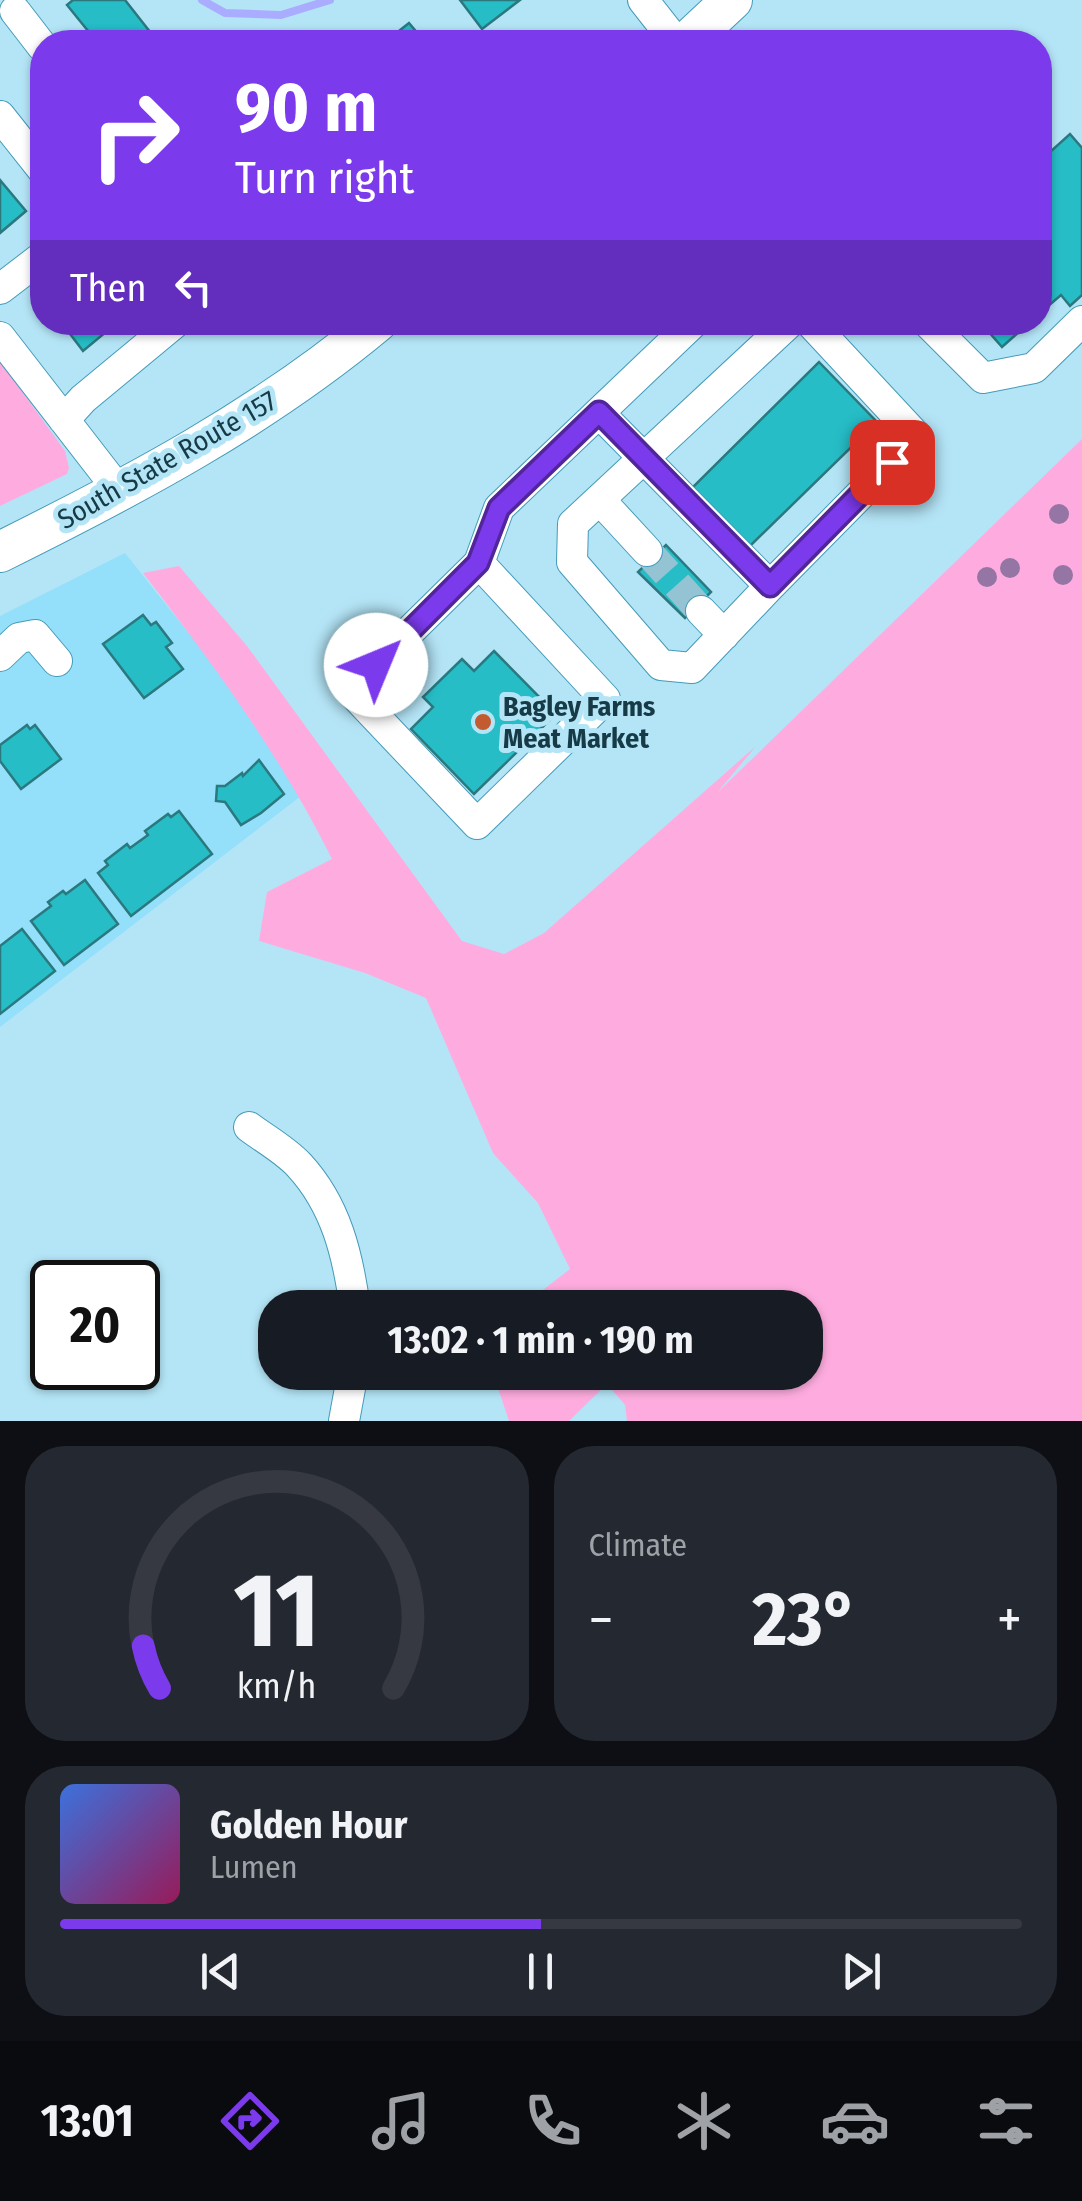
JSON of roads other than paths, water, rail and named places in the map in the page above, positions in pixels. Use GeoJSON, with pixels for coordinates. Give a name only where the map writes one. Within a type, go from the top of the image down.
{"type":"FeatureCollection","features":[{"type":"Feature","properties":{"kind":"main road"},"geometry":{"type":"LineString","coordinates":[[700,30],[732,0]]}},
{"type":"Feature","properties":{"kind":"main road","name":"South State Route 157"},"geometry":{"type":"LineString","coordinates":[[0,552],[222,435],[330,362],[362,335]]}},
{"type":"Feature","properties":{"kind":"street"},"geometry":{"type":"LineString","coordinates":[[643,0],[667,30]]}},
{"type":"Feature","properties":{"kind":"street"},"geometry":{"type":"LineString","coordinates":[[14,11],[30,31]]}},
{"type":"Feature","properties":{"kind":"street"},"geometry":{"type":"LineString","coordinates":[[0,116],[30,154]]}},
{"type":"Feature","properties":{"kind":"street"},"geometry":{"type":"LineString","coordinates":[[0,289],[30,266]]}},
{"type":"Feature","properties":{"kind":"street"},"geometry":{"type":"LineString","coordinates":[[941,335],[982,378],[1034,368],[1082,320]]}},
{"type":"Feature","properties":{"kind":"street"},"geometry":{"type":"LineString","coordinates":[[64,420],[83,399],[160,335]]}},
{"type":"Feature","properties":{"kind":"street"},"geometry":{"type":"LineString","coordinates":[[478,563],[605,699],[477,824],[350,690],[478,563],[499,508],[680,335]]}},
{"type":"Feature","properties":{"kind":"street"},"geometry":{"type":"LineString","coordinates":[[776,335],[646,460],[572,524],[572,562],[661,666],[692,668],[917,437],[822,335]]}},
{"type":"Feature","properties":{"kind":"street"},"geometry":{"type":"LineString","coordinates":[[0,337],[120,492]]}},
{"type":"Feature","properties":{"kind":"street"},"geometry":{"type":"LineString","coordinates":[[599,412],[770,586]]}},
{"type":"Feature","properties":{"kind":"street"},"geometry":{"type":"LineString","coordinates":[[600,500],[647,552]]}},
{"type":"Feature","properties":{"kind":"street"},"geometry":{"type":"LineString","coordinates":[[701,611],[724,635]]}},
{"type":"Feature","properties":{"kind":"street"},"geometry":{"type":"LineString","coordinates":[[0,656],[19,638],[35,636],[57,661]]}},
{"type":"Feature","properties":{"kind":"street"},"geometry":{"type":"LineString","coordinates":[[249,1127],[298,1163],[328,1205],[350,1271],[352,1290]]}},
{"type":"Feature","properties":{"kind":"street"},"geometry":{"type":"LineString","coordinates":[[344,1421],[350,1390]]}},
{"type":"Feature","properties":{"kind":"waterway"},"geometry":{"type":"LineString","coordinates":[[202,0],[225,13],[281,15],[330,0]]}},
{"type":"Feature","properties":{"kind":"tunnel"},"geometry":{"type":"LineString","coordinates":[[647,551],[701,611]]}},
{"type":"Feature","properties":{"kind":"place","name":"Bagley Farms Meat Market"},"geometry":{"type":"Point","coordinates":[483,722]}}]}
